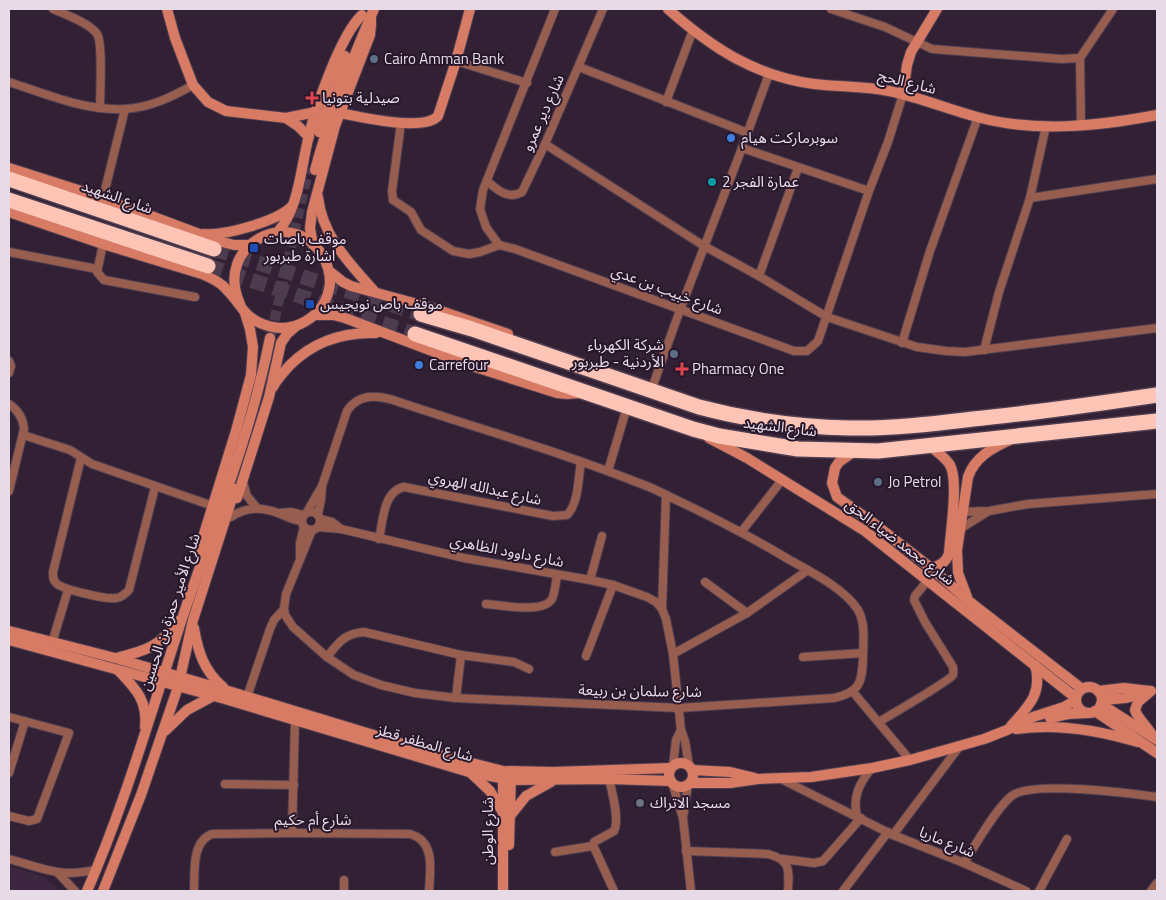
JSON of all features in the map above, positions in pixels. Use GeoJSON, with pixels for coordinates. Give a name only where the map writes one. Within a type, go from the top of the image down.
{"type":"FeatureCollection","features":[{"type":"Feature","properties":{"kind":"highway","name":"شارع الشهيد"},"geometry":{"type":"LineString","coordinates":[[9,179],[214,249]]}},
{"type":"Feature","properties":{"kind":"highway"},"geometry":{"type":"LineString","coordinates":[[9,200],[208,266]]}},
{"type":"Feature","properties":{"kind":"highway","name":"شارع الشهيد"},"geometry":{"type":"LineString","coordinates":[[421,314],[481,332],[592,372],[723,413],[805,426],[885,428],[937,424],[1157,395]]}},
{"type":"Feature","properties":{"kind":"highway","name":"شارع الشهيد"},"geometry":{"type":"LineString","coordinates":[[414,334],[693,429],[719,436],[798,449],[894,450],[1157,421]]}},
{"type":"Feature","properties":{"kind":"street"},"geometry":{"type":"LineString","coordinates":[[53,9],[86,25],[97,34],[100,45],[100,108]]}},
{"type":"Feature","properties":{"kind":"street"},"geometry":{"type":"LineString","coordinates":[[167,9],[175,38],[193,85],[208,102],[221,109],[286,118],[316,112]]}},
{"type":"Feature","properties":{"kind":"street"},"geometry":{"type":"LineString","coordinates":[[340,113],[401,123],[429,122],[434,120],[438,116],[470,9]]}},
{"type":"Feature","properties":{"kind":"street"},"geometry":{"type":"LineString","coordinates":[[401,123],[392,191],[393,200],[411,212],[422,230],[453,251],[469,254],[499,245],[486,227],[480,209],[481,199],[555,9]]}},
{"type":"Feature","properties":{"kind":"street","name":"شارع دير عمرو"},"geometry":{"type":"LineString","coordinates":[[487,181],[508,195],[522,192],[545,144],[603,9]]}},
{"type":"Feature","properties":{"kind":"street","name":"شارع الحج"},"geometry":{"type":"LineString","coordinates":[[668,9],[693,30],[731,57],[769,74],[814,84],[858,86],[903,94],[978,117],[1002,122],[1046,126],[1080,125],[1157,115]]}},
{"type":"Feature","properties":{"kind":"street"},"geometry":{"type":"LineString","coordinates":[[831,9],[851,12],[932,49],[941,51],[1061,59],[1080,58]]}},
{"type":"Feature","properties":{"kind":"street"},"geometry":{"type":"LineString","coordinates":[[903,94],[907,65],[916,41],[937,9]]}},
{"type":"Feature","properties":{"kind":"street"},"geometry":{"type":"LineString","coordinates":[[1080,125],[1080,58],[1113,9]]}},
{"type":"Feature","properties":{"kind":"street"},"geometry":{"type":"LineString","coordinates":[[277,233],[288,217],[295,201],[308,137],[347,35],[355,21],[368,12]]}},
{"type":"Feature","properties":{"kind":"street"},"geometry":{"type":"LineString","coordinates":[[269,397],[281,343],[295,327],[315,315],[321,309],[328,295],[329,271],[326,261],[314,244],[310,225],[340,113],[370,35],[372,25],[368,12]]}},
{"type":"Feature","properties":{"kind":"street"},"geometry":{"type":"LineString","coordinates":[[312,169],[368,12]]}},
{"type":"Feature","properties":{"kind":"street"},"geometry":{"type":"LineString","coordinates":[[666,102],[693,30]]}},
{"type":"Feature","properties":{"kind":"street"},"geometry":{"type":"LineString","coordinates":[[456,60],[527,83]]}},
{"type":"Feature","properties":{"kind":"street"},"geometry":{"type":"LineString","coordinates":[[579,67],[748,133]]}},
{"type":"Feature","properties":{"kind":"street"},"geometry":{"type":"LineString","coordinates":[[651,391],[769,74]]}},
{"type":"Feature","properties":{"kind":"street"},"geometry":{"type":"LineString","coordinates":[[9,82],[81,105],[125,109],[157,102],[193,85]]}},
{"type":"Feature","properties":{"kind":"street","name":"شارع خبيب بن عدي"},"geometry":{"type":"LineString","coordinates":[[499,245],[515,249],[794,352],[808,351],[818,340],[903,94]]}},
{"type":"Feature","properties":{"kind":"street"},"geometry":{"type":"LineString","coordinates":[[103,198],[125,109]]}},
{"type":"Feature","properties":{"kind":"street"},"geometry":{"type":"LineString","coordinates":[[902,343],[930,251],[978,117]]}},
{"type":"Feature","properties":{"kind":"street"},"geometry":{"type":"LineString","coordinates":[[286,118],[298,126],[308,137]]}},
{"type":"Feature","properties":{"kind":"street"},"geometry":{"type":"LineString","coordinates":[[984,350],[999,292],[1030,198],[1046,126]]}},
{"type":"Feature","properties":{"kind":"street"},"geometry":{"type":"LineString","coordinates":[[545,144],[704,246],[760,276],[826,318],[902,343],[946,351],[984,350],[1157,328]]}},
{"type":"Feature","properties":{"kind":"street"},"geometry":{"type":"LineString","coordinates":[[742,148],[869,191]]}},
{"type":"Feature","properties":{"kind":"street"},"geometry":{"type":"LineString","coordinates":[[9,168],[103,198],[226,244],[250,244]]}},
{"type":"Feature","properties":{"kind":"street"},"geometry":{"type":"LineString","coordinates":[[760,276],[798,168]]}},
{"type":"Feature","properties":{"kind":"street"},"geometry":{"type":"LineString","coordinates":[[1030,198],[1157,179]]}},
{"type":"Feature","properties":{"kind":"street"},"geometry":{"type":"LineString","coordinates":[[317,194],[321,215],[330,236],[352,266],[376,292]]}},
{"type":"Feature","properties":{"kind":"street"},"geometry":{"type":"LineString","coordinates":[[196,233],[216,234],[230,232],[279,216],[295,201]]}},
{"type":"Feature","properties":{"kind":"street"},"geometry":{"type":"LineString","coordinates":[[295,201],[302,208],[310,208],[314,205]]}},
{"type":"Feature","properties":{"kind":"street"},"geometry":{"type":"LineString","coordinates":[[9,212],[103,244],[213,278],[242,308],[259,322],[277,328],[295,327]]}},
{"type":"Feature","properties":{"kind":"street"},"geometry":{"type":"LineString","coordinates":[[314,244],[296,235],[277,233],[267,235],[250,244],[239,259],[234,287],[252,338],[252,366],[236,431],[198,554],[197,563],[203,571],[216,562],[275,382],[306,350],[320,343],[341,336],[382,333]]}},
{"type":"Feature","properties":{"kind":"street"},"geometry":{"type":"LineString","coordinates":[[103,244],[98,274],[108,282],[195,297]]}},
{"type":"Feature","properties":{"kind":"street"},"geometry":{"type":"LineString","coordinates":[[9,252],[98,269]]}},
{"type":"Feature","properties":{"kind":"street"},"geometry":{"type":"LineString","coordinates":[[329,271],[350,286],[456,316],[573,357],[584,363],[592,372]]}},
{"type":"Feature","properties":{"kind":"street"},"geometry":{"type":"LineString","coordinates":[[315,315],[338,316],[472,366],[557,393],[572,394],[583,392]]}},
{"type":"Feature","properties":{"kind":"street","name":"شارع الأمير حمزة بن الحسين"},"geometry":{"type":"LineString","coordinates":[[87,891],[97,869],[164,678],[188,618],[256,424],[273,338]]}},
{"type":"Feature","properties":{"kind":"street"},"geometry":{"type":"LineString","coordinates":[[9,361],[11,366],[9,373]]}},
{"type":"Feature","properties":{"kind":"street"},"geometry":{"type":"LineString","coordinates":[[247,697],[270,629],[274,620],[284,609],[286,594],[300,558],[300,543],[310,521],[347,411],[352,404],[369,396],[380,396],[608,471],[644,485],[742,532],[808,570],[848,598],[857,609],[862,621],[863,670],[860,683],[853,692],[910,760]]}},
{"type":"Feature","properties":{"kind":"street"},"geometry":{"type":"LineString","coordinates":[[9,404],[18,412],[23,423],[23,435],[9,491]]}},
{"type":"Feature","properties":{"kind":"street"},"geometry":{"type":"LineString","coordinates":[[608,471],[627,407]]}},
{"type":"Feature","properties":{"kind":"street","name":"شارع محمد ضياء الحق"},"geometry":{"type":"LineString","coordinates":[[693,429],[782,480],[865,531],[1038,661]]}},
{"type":"Feature","properties":{"kind":"street"},"geometry":{"type":"LineString","coordinates":[[23,435],[70,450],[92,464],[213,506]]}},
{"type":"Feature","properties":{"kind":"street"},"geometry":{"type":"LineString","coordinates":[[931,568],[942,564],[949,554],[970,470],[989,450],[1019,436]]}},
{"type":"Feature","properties":{"kind":"street"},"geometry":{"type":"LineString","coordinates":[[930,446],[946,459],[953,472],[960,529],[957,550],[958,574],[970,602]]}},
{"type":"Feature","properties":{"kind":"street","name":"شارع محمد ضياء الحق"},"geometry":{"type":"LineString","coordinates":[[856,451],[839,462],[834,468],[832,483],[836,497],[872,522],[931,568],[1038,661],[1078,696],[1080,710],[1097,704]]}},
{"type":"Feature","properties":{"kind":"street"},"geometry":{"type":"LineString","coordinates":[[81,458],[52,572],[53,580],[57,585],[68,590],[115,599],[123,596],[129,590],[155,487]]}},
{"type":"Feature","properties":{"kind":"street","name":"شارع عبدالله الهروي"},"geometry":{"type":"LineString","coordinates":[[378,539],[390,496],[397,488],[404,487],[553,516],[567,515],[572,510],[574,503],[581,462]]}},
{"type":"Feature","properties":{"kind":"street"},"geometry":{"type":"LineString","coordinates":[[742,532],[782,480]]}},
{"type":"Feature","properties":{"kind":"street"},"geometry":{"type":"LineString","coordinates":[[231,517],[257,508],[247,496],[242,481]]}},
{"type":"Feature","properties":{"kind":"street"},"geometry":{"type":"LineString","coordinates":[[958,512],[989,511],[1028,504],[1157,494]]}},
{"type":"Feature","properties":{"kind":"street"},"geometry":{"type":"LineString","coordinates":[[666,495],[662,609],[668,628],[681,730],[693,774],[689,784],[683,818]]}},
{"type":"Feature","properties":{"kind":"street","name":"شارع داوود الظاهري"},"geometry":{"type":"LineString","coordinates":[[257,508],[279,513],[291,512],[310,521],[341,530],[464,558],[613,585],[647,597],[656,602],[662,609]]}},
{"type":"Feature","properties":{"kind":"street"},"geometry":{"type":"LineString","coordinates":[[960,529],[989,511]]}},
{"type":"Feature","properties":{"kind":"street"},"geometry":{"type":"LineString","coordinates":[[865,531],[872,522]]}},
{"type":"Feature","properties":{"kind":"street"},"geometry":{"type":"LineString","coordinates":[[590,580],[602,536]]}},
{"type":"Feature","properties":{"kind":"street"},"geometry":{"type":"LineString","coordinates":[[672,654],[747,613],[808,570]]}},
{"type":"Feature","properties":{"kind":"street"},"geometry":{"type":"LineString","coordinates":[[486,604],[528,608],[544,606],[553,597],[557,575]]}},
{"type":"Feature","properties":{"kind":"street"},"geometry":{"type":"LineString","coordinates":[[879,722],[940,685],[952,676],[954,672],[953,667],[925,622],[914,600],[928,580]]}},
{"type":"Feature","properties":{"kind":"street"},"geometry":{"type":"LineString","coordinates":[[705,582],[747,613]]}},
{"type":"Feature","properties":{"kind":"street"},"geometry":{"type":"LineString","coordinates":[[586,656],[613,585]]}},
{"type":"Feature","properties":{"kind":"street"},"geometry":{"type":"LineString","coordinates":[[52,643],[68,590]]}},
{"type":"Feature","properties":{"kind":"street","name":"شارع سلمان بن ربيعة"},"geometry":{"type":"LineString","coordinates":[[284,609],[285,615],[293,627],[327,657],[354,675],[381,685],[415,693],[456,698],[679,708],[824,699],[853,692]]}},
{"type":"Feature","properties":{"kind":"street"},"geometry":{"type":"LineString","coordinates":[[115,658],[140,653],[158,644],[188,618],[202,661],[213,679],[225,690]]}},
{"type":"Feature","properties":{"kind":"street","name":"شارع الأمير حمزة بن الحسين"},"geometry":{"type":"LineString","coordinates":[[102,891],[141,795],[180,683],[188,618]]}},
{"type":"Feature","properties":{"kind":"street"},"geometry":{"type":"LineString","coordinates":[[9,632],[115,658],[180,683]]}},
{"type":"Feature","properties":{"kind":"street"},"geometry":{"type":"LineString","coordinates":[[327,657],[341,640],[348,635],[364,632],[461,655],[514,662],[529,669]]}},
{"type":"Feature","properties":{"kind":"street"},"geometry":{"type":"LineString","coordinates":[[9,640],[117,670],[164,678]]}},
{"type":"Feature","properties":{"kind":"street"},"geometry":{"type":"LineString","coordinates":[[803,657],[863,653]]}},
{"type":"Feature","properties":{"kind":"street"},"geometry":{"type":"LineString","coordinates":[[456,698],[461,655]]}},
{"type":"Feature","properties":{"kind":"street"},"geometry":{"type":"LineString","coordinates":[[1007,730],[1027,709],[1034,696],[1038,675],[1038,661]]}},
{"type":"Feature","properties":{"kind":"street"},"geometry":{"type":"LineString","coordinates":[[117,670],[138,692],[141,698],[146,721],[143,741]]}},
{"type":"Feature","properties":{"kind":"street","name":"شارع المظفر قطز"},"geometry":{"type":"LineString","coordinates":[[180,683],[225,690],[507,775],[672,768]]}},
{"type":"Feature","properties":{"kind":"street","name":"شارع المظفر قطز"},"geometry":{"type":"LineString","coordinates":[[180,683],[213,696],[469,772],[554,780],[672,781]]}},
{"type":"Feature","properties":{"kind":"street"},"geometry":{"type":"LineString","coordinates":[[672,781],[678,786],[730,783],[758,779],[811,777],[910,760],[959,747],[1007,730],[1033,717],[1064,707],[1092,687],[1097,704],[1138,742]]}},
{"type":"Feature","properties":{"kind":"street"},"geometry":{"type":"LineString","coordinates":[[1022,723],[1030,723],[1068,714],[1097,704],[1124,688],[1154,691]]}},
{"type":"Feature","properties":{"kind":"street"},"geometry":{"type":"LineString","coordinates":[[1154,691],[1138,702],[1135,710],[1155,739]]}},
{"type":"Feature","properties":{"kind":"street"},"geometry":{"type":"LineString","coordinates":[[162,733],[187,710],[213,696]]}},
{"type":"Feature","properties":{"kind":"street"},"geometry":{"type":"LineString","coordinates":[[1097,704],[1155,739]]}},
{"type":"Feature","properties":{"kind":"street"},"geometry":{"type":"LineString","coordinates":[[9,717],[69,733],[37,819],[29,822],[9,816]]}},
{"type":"Feature","properties":{"kind":"street"},"geometry":{"type":"LineString","coordinates":[[292,833],[294,720]]}},
{"type":"Feature","properties":{"kind":"street"},"geometry":{"type":"LineString","coordinates":[[9,774],[25,721]]}},
{"type":"Feature","properties":{"kind":"street"},"geometry":{"type":"LineString","coordinates":[[1007,730],[1031,727],[1074,728],[1117,735],[1138,742],[1157,753]]}},
{"type":"Feature","properties":{"kind":"street"},"geometry":{"type":"LineString","coordinates":[[681,730],[676,740],[670,774],[683,818],[691,891]]}},
{"type":"Feature","properties":{"kind":"street"},"geometry":{"type":"LineString","coordinates":[[842,891],[891,834],[959,747]]}},
{"type":"Feature","properties":{"kind":"street"},"geometry":{"type":"LineString","coordinates":[[672,768],[681,763],[691,768],[730,772],[758,779]]}},
{"type":"Feature","properties":{"kind":"street"},"geometry":{"type":"LineString","coordinates":[[686,851],[768,854],[783,860],[823,861],[859,817],[855,802],[858,789],[864,777],[872,768]]}},
{"type":"Feature","properties":{"kind":"street"},"geometry":{"type":"LineString","coordinates":[[469,772],[490,791],[506,814],[526,796],[554,780]]}},
{"type":"Feature","properties":{"kind":"street","name":"شارع الوطن"},"geometry":{"type":"LineString","coordinates":[[503,891],[507,775]]}},
{"type":"Feature","properties":{"kind":"street","name":"شارع ماريا"},"geometry":{"type":"LineString","coordinates":[[781,778],[891,834],[964,863],[1026,891]]}},
{"type":"Feature","properties":{"kind":"street"},"geometry":{"type":"LineString","coordinates":[[555,852],[593,846],[594,843],[614,831],[616,828],[615,811],[610,779]]}},
{"type":"Feature","properties":{"kind":"street"},"geometry":{"type":"LineString","coordinates":[[225,784],[294,785]]}},
{"type":"Feature","properties":{"kind":"street"},"geometry":{"type":"LineString","coordinates":[[964,863],[1005,803],[1012,796],[1021,792],[1043,789],[1081,790],[1157,797]]}},
{"type":"Feature","properties":{"kind":"street","name":"شارع الوطن"},"geometry":{"type":"LineString","coordinates":[[506,814],[509,891]]}},
{"type":"Feature","properties":{"kind":"street","name":"شارع أم حكيم"},"geometry":{"type":"LineString","coordinates":[[194,891],[196,858],[199,848],[206,837],[212,834],[292,833],[410,834],[416,836],[422,840],[429,855],[429,891]]}},
{"type":"Feature","properties":{"kind":"street"},"geometry":{"type":"LineString","coordinates":[[1039,891],[1067,839]]}},
{"type":"Feature","properties":{"kind":"street"},"geometry":{"type":"LineString","coordinates":[[593,846],[614,891]]}},
{"type":"Feature","properties":{"kind":"street"},"geometry":{"type":"LineString","coordinates":[[9,859],[58,873],[84,873],[97,869]]}},
{"type":"Feature","properties":{"kind":"street"},"geometry":{"type":"LineString","coordinates":[[783,860],[788,874],[788,891]]}},
{"type":"Feature","properties":{"kind":"street"},"geometry":{"type":"LineString","coordinates":[[58,873],[75,891]]}},
{"type":"Feature","properties":{"kind":"street"},"geometry":{"type":"LineString","coordinates":[[344,880],[344,891]]}},
{"type":"Feature","properties":{"kind":"street"},"geometry":{"type":"LineString","coordinates":[[1151,891],[1157,883]]}},
{"type":"Feature","properties":{"kind":"shaded area"},"geometry":{"type":"Polygon","coordinates":[[[9,866],[45,877],[61,891],[9,891],[9,866]]]}},
{"type":"Feature","properties":{"kind":"tunnel"},"geometry":{"type":"LineString","coordinates":[[271,335],[309,168]]}},
{"type":"Feature","properties":{"kind":"tunnel"},"geometry":{"type":"LineString","coordinates":[[214,249],[421,314]]}},
{"type":"Feature","properties":{"kind":"tunnel"},"geometry":{"type":"LineString","coordinates":[[208,266],[415,334]]}},
{"type":"Feature","properties":{"kind":"place","name":"Cairo Amman Bank"},"geometry":{"type":"Point","coordinates":[374,59]}},
{"type":"Feature","properties":{"kind":"place","name":"صيدلية بتونيا"},"geometry":{"type":"Point","coordinates":[312,98]}},
{"type":"Feature","properties":{"kind":"place","name":"سوبرماركت هيام"},"geometry":{"type":"Point","coordinates":[731,138]}},
{"type":"Feature","properties":{"kind":"place","name":"عمارة الفجر 2"},"geometry":{"type":"Point","coordinates":[712,182]}},
{"type":"Feature","properties":{"kind":"place","name":"موقف باصات اشارة طبربور"},"geometry":{"type":"Point","coordinates":[254,248]}},
{"type":"Feature","properties":{"kind":"place","name":"موقف باص نويجيس"},"geometry":{"type":"Point","coordinates":[310,304]}},
{"type":"Feature","properties":{"kind":"place","name":"شركة الكهرباء الأردنية - طبربور"},"geometry":{"type":"Point","coordinates":[674,354]}},
{"type":"Feature","properties":{"kind":"place","name":"Carrefour"},"geometry":{"type":"Point","coordinates":[419,365]}},
{"type":"Feature","properties":{"kind":"place","name":"Pharmacy One"},"geometry":{"type":"Point","coordinates":[682,369]}},
{"type":"Feature","properties":{"kind":"place","name":"Jo Petrol"},"geometry":{"type":"Point","coordinates":[878,482]}},
{"type":"Feature","properties":{"kind":"place","name":"مسجد الاتراك"},"geometry":{"type":"Point","coordinates":[640,803]}}]}
